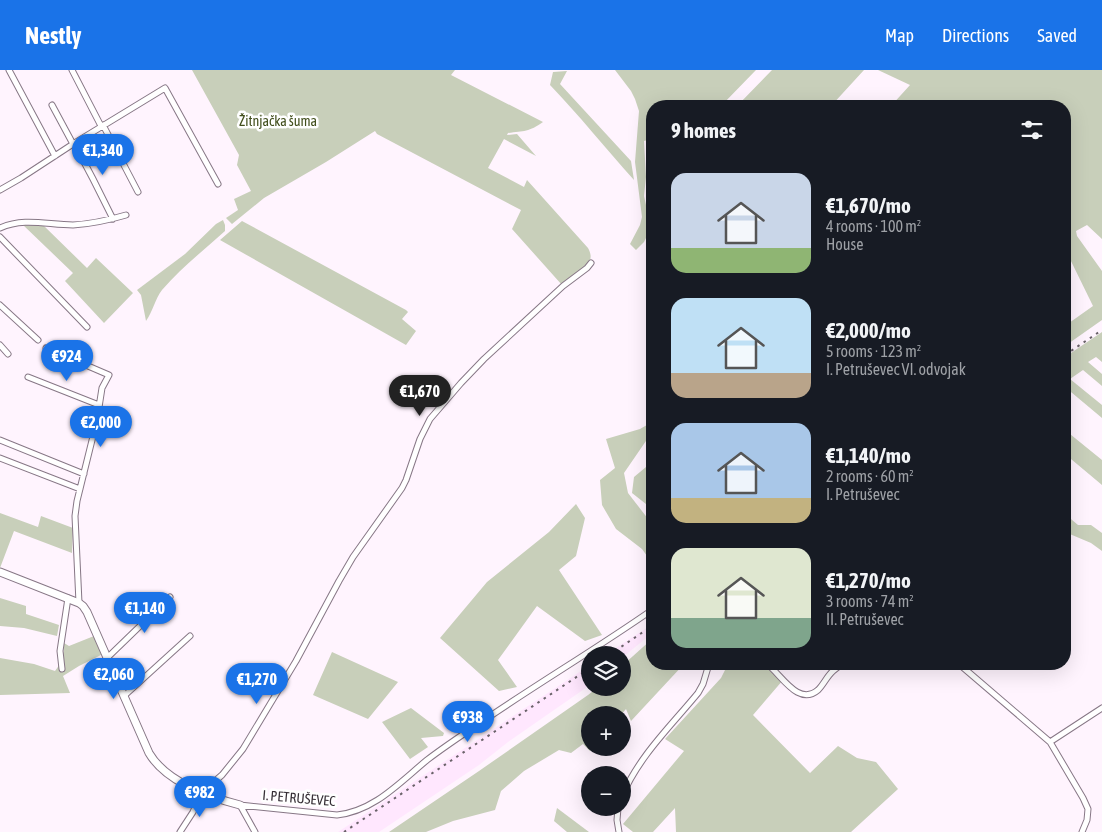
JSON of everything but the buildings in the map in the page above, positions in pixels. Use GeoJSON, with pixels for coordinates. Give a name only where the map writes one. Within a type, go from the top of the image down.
{"type":"FeatureCollection","features":[{"type":"Feature","properties":{"kind":"street"},"geometry":{"type":"LineString","coordinates":[[9,70],[55,156]]}},
{"type":"Feature","properties":{"kind":"street"},"geometry":{"type":"LineString","coordinates":[[72,70],[138,192]]}},
{"type":"Feature","properties":{"kind":"street"},"geometry":{"type":"LineString","coordinates":[[0,190],[165,88],[218,184]]}},
{"type":"Feature","properties":{"kind":"street"},"geometry":{"type":"LineString","coordinates":[[52,105],[113,219]]}},
{"type":"Feature","properties":{"kind":"street"},"geometry":{"type":"LineString","coordinates":[[0,228],[8,224],[22,222],[72,225],[100,222],[126,215]]}},
{"type":"Feature","properties":{"kind":"street"},"geometry":{"type":"LineString","coordinates":[[0,237],[88,327]]}},
{"type":"Feature","properties":{"kind":"street"},"geometry":{"type":"LineString","coordinates":[[180,832],[193,812],[201,793],[222,775],[243,749],[296,661],[353,557],[402,488],[420,438],[430,419],[484,359],[563,286],[592,263]]}},
{"type":"Feature","properties":{"kind":"street"},"geometry":{"type":"LineString","coordinates":[[0,305],[38,340]]}},
{"type":"Feature","properties":{"kind":"street"},"geometry":{"type":"LineString","coordinates":[[0,346],[8,354]]}},
{"type":"Feature","properties":{"kind":"street"},"geometry":{"type":"LineString","coordinates":[[46,348],[109,375],[102,388],[97,420],[77,501],[75,516],[78,603]]}},
{"type":"Feature","properties":{"kind":"street"},"geometry":{"type":"LineString","coordinates":[[28,377],[99,405]]}},
{"type":"Feature","properties":{"kind":"street"},"geometry":{"type":"LineString","coordinates":[[0,440],[84,474]]}},
{"type":"Feature","properties":{"kind":"street"},"geometry":{"type":"LineString","coordinates":[[0,458],[80,489]]}},
{"type":"Feature","properties":{"kind":"street","name":"I. PETRUŠEVEC"},"geometry":{"type":"LineString","coordinates":[[0,572],[68,598],[83,606],[150,753],[155,761],[172,776],[201,793],[240,805],[337,815],[365,808],[481,722],[646,614]]}},
{"type":"Feature","properties":{"kind":"street"},"geometry":{"type":"LineString","coordinates":[[107,658],[170,597]]}},
{"type":"Feature","properties":{"kind":"street"},"geometry":{"type":"LineString","coordinates":[[62,669],[60,650],[68,598]]}},
{"type":"Feature","properties":{"kind":"street"},"geometry":{"type":"LineString","coordinates":[[124,696],[190,636]]}},
{"type":"Feature","properties":{"kind":"street"},"geometry":{"type":"LineString","coordinates":[[631,778],[654,743],[698,693],[707,670]]}},
{"type":"Feature","properties":{"kind":"street"},"geometry":{"type":"LineString","coordinates":[[774,670],[792,689],[801,695],[806,695],[818,690],[833,670]]}},
{"type":"Feature","properties":{"kind":"street"},"geometry":{"type":"LineString","coordinates":[[966,670],[1050,742],[1088,809],[1087,820],[1082,832]]}},
{"type":"Feature","properties":{"kind":"street"},"geometry":{"type":"LineString","coordinates":[[1050,742],[1102,708]]}},
{"type":"Feature","properties":{"kind":"street","name":"I. PETRUŠEVEC"},"geometry":{"type":"LineString","coordinates":[[240,805],[255,832]]}},
{"type":"Feature","properties":{"kind":"street"},"geometry":{"type":"LineString","coordinates":[[617,816],[619,832]]}},
{"type":"Feature","properties":{"kind":"shaded area"},"geometry":{"type":"Polygon","coordinates":[[[645,629],[646,638],[631,650],[631,646],[619,646],[645,629]]]}},
{"type":"Feature","properties":{"kind":"shaded area"},"geometry":{"type":"Polygon","coordinates":[[[581,671],[581,691],[508,742],[479,765],[379,832],[338,832],[581,671]]]}},
{"type":"Feature","properties":{"kind":"green space","name":"Žitnjačka šuma"},"geometry":{"type":"Polygon","coordinates":[[[192,70],[455,70],[451,75],[543,122],[530,129],[508,133],[507,135],[517,134],[536,156],[504,139],[488,168],[524,187],[527,180],[588,248],[591,256],[590,260],[588,264],[562,285],[512,229],[521,210],[377,134],[375,131],[264,198],[232,224],[226,218],[238,210],[234,199],[251,191],[237,165],[239,155],[192,70]]]}},
{"type":"Feature","properties":{"kind":"green space"},"geometry":{"type":"Polygon","coordinates":[[[615,70],[756,70],[727,100],[646,100],[646,140],[644,141],[646,177],[644,196],[646,205],[646,238],[636,250],[630,244],[642,217],[635,162],[639,111],[631,91],[615,70]]]}},
{"type":"Feature","properties":{"kind":"green space"},"geometry":{"type":"Polygon","coordinates":[[[772,70],[864,70],[836,100],[743,100],[772,70]]]}},
{"type":"Feature","properties":{"kind":"green space"},"geometry":{"type":"Polygon","coordinates":[[[878,70],[1102,70],[1102,239],[1087,225],[1076,231],[1077,236],[1102,271],[1102,320],[1071,342],[1071,322],[1093,306],[1071,261],[1071,100],[896,100],[910,85],[878,70]]]}},
{"type":"Feature","properties":{"kind":"green space"},"geometry":{"type":"Polygon","coordinates":[[[567,71],[560,84],[631,161],[634,180],[550,85],[553,72],[567,71]]]}},
{"type":"Feature","properties":{"kind":"green space"},"geometry":{"type":"Polygon","coordinates":[[[223,220],[225,231],[169,282],[162,290],[146,321],[141,295],[137,290],[185,254],[216,224],[223,220]]]}},
{"type":"Feature","properties":{"kind":"green space"},"geometry":{"type":"Polygon","coordinates":[[[242,221],[406,310],[408,312],[402,319],[416,331],[406,345],[220,240],[242,221]]]}},
{"type":"Feature","properties":{"kind":"green space"},"geometry":{"type":"Polygon","coordinates":[[[22,224],[42,224],[87,268],[96,258],[133,293],[104,323],[65,281],[73,273],[22,224]]]}},
{"type":"Feature","properties":{"kind":"green space"},"geometry":{"type":"Polygon","coordinates":[[[1102,332],[1102,362],[1096,357],[1088,362],[1102,374],[1102,386],[1083,370],[1071,378],[1071,353],[1102,332]]]}},
{"type":"Feature","properties":{"kind":"green space"},"geometry":{"type":"Polygon","coordinates":[[[1071,380],[1102,405],[1102,418],[1071,392],[1071,380]]]}},
{"type":"Feature","properties":{"kind":"green space"},"geometry":{"type":"Polygon","coordinates":[[[646,426],[646,441],[624,473],[628,493],[646,516],[646,555],[642,549],[616,529],[602,505],[600,480],[615,468],[606,439],[646,426]]]}},
{"type":"Feature","properties":{"kind":"green space"},"geometry":{"type":"Polygon","coordinates":[[[1071,435],[1102,460],[1102,485],[1071,459],[1071,435]]]}},
{"type":"Feature","properties":{"kind":"green space"},"geometry":{"type":"Polygon","coordinates":[[[646,467],[646,504],[632,493],[634,477],[646,467]]]}},
{"type":"Feature","properties":{"kind":"green space"},"geometry":{"type":"Polygon","coordinates":[[[576,504],[585,518],[576,556],[559,570],[602,635],[585,641],[537,606],[498,660],[517,687],[499,691],[440,638],[487,582],[549,532],[576,504]]]}},
{"type":"Feature","properties":{"kind":"green space"},"geometry":{"type":"Polygon","coordinates":[[[0,513],[38,527],[41,516],[73,528],[72,553],[14,531],[0,568],[0,513]]]}},
{"type":"Feature","properties":{"kind":"green space"},"geometry":{"type":"Polygon","coordinates":[[[1071,519],[1078,525],[1091,525],[1102,533],[1102,551],[1091,543],[1071,535],[1071,519]]]}},
{"type":"Feature","properties":{"kind":"green space"},"geometry":{"type":"Polygon","coordinates":[[[0,598],[26,606],[26,614],[59,625],[57,636],[24,628],[0,626],[0,598]]]}},
{"type":"Feature","properties":{"kind":"green space"},"geometry":{"type":"Polygon","coordinates":[[[94,636],[103,654],[63,676],[70,693],[0,695],[0,658],[34,664],[55,671],[62,658],[64,643],[69,646],[94,636]]]}},
{"type":"Feature","properties":{"kind":"green space"},"geometry":{"type":"Polygon","coordinates":[[[646,644],[646,670],[678,670],[631,721],[631,706],[581,706],[581,746],[571,753],[559,750],[524,771],[501,791],[495,810],[453,821],[426,832],[389,832],[587,696],[631,696],[631,658],[646,644]]]}},
{"type":"Feature","properties":{"kind":"green space"},"geometry":{"type":"Polygon","coordinates":[[[332,652],[398,682],[368,719],[313,695],[332,652]]]}},
{"type":"Feature","properties":{"kind":"green space"},"geometry":{"type":"Polygon","coordinates":[[[725,670],[770,670],[783,680],[753,715],[810,773],[838,746],[857,758],[876,762],[898,789],[851,832],[676,832],[675,808],[653,832],[633,832],[623,824],[684,751],[665,739],[721,678],[725,670]]]}},
{"type":"Feature","properties":{"kind":"green space"},"geometry":{"type":"Polygon","coordinates":[[[411,708],[444,733],[443,736],[421,738],[428,747],[410,759],[382,722],[411,708]]]}},
{"type":"Feature","properties":{"kind":"green space"},"geometry":{"type":"Polygon","coordinates":[[[557,808],[589,832],[567,832],[554,821],[557,808]]]}},
{"type":"Feature","properties":{"kind":"railway"},"geometry":{"type":"LineString","coordinates":[[1071,351],[1102,330]]}},
{"type":"Feature","properties":{"kind":"railway"},"geometry":{"type":"LineString","coordinates":[[622,646],[646,630]]}},
{"type":"Feature","properties":{"kind":"railway"},"geometry":{"type":"LineString","coordinates":[[344,832],[581,674]]}}]}
